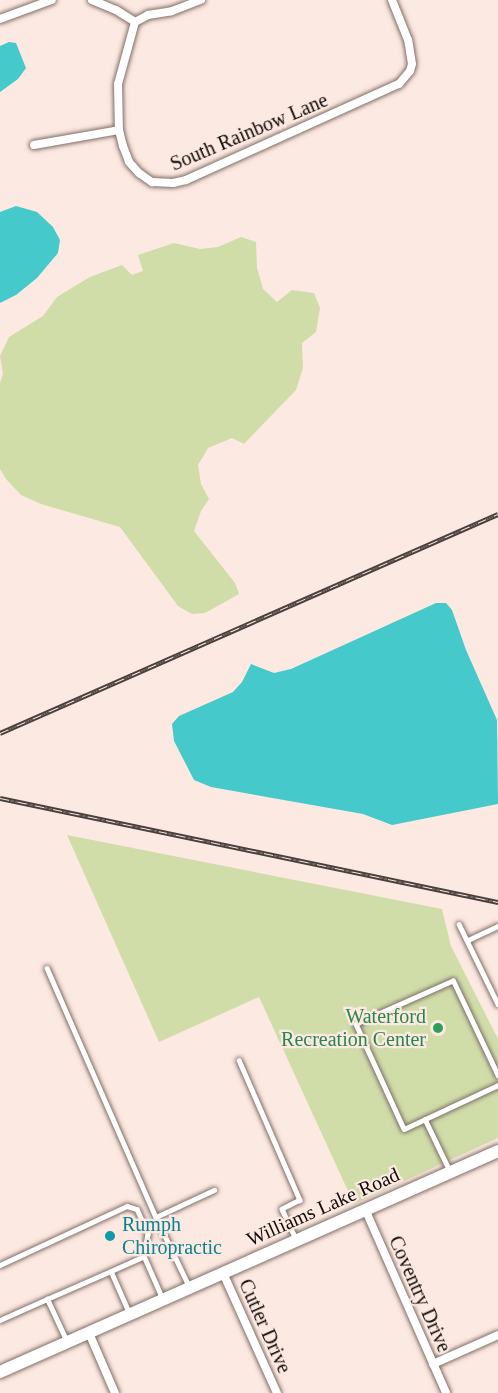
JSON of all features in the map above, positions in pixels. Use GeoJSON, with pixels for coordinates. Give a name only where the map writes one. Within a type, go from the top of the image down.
{"type":"FeatureCollection","features":[{"type":"Feature","properties":{"kind":"main road","name":"Williams Lake Road"},"geometry":{"type":"LineString","coordinates":[[0,1372],[498,1151]]}},
{"type":"Feature","properties":{"kind":"street"},"geometry":{"type":"LineString","coordinates":[[0,19],[52,0]]}},
{"type":"Feature","properties":{"kind":"street"},"geometry":{"type":"LineString","coordinates":[[92,0],[135,22],[148,15],[172,11],[201,0]]}},
{"type":"Feature","properties":{"kind":"street","name":"South Rainbow Lane"},"geometry":{"type":"LineString","coordinates":[[135,22],[118,84],[119,130],[129,162],[139,173],[152,182],[173,183],[186,180],[399,84],[411,71],[411,54],[392,0]]}},
{"type":"Feature","properties":{"kind":"street"},"geometry":{"type":"LineString","coordinates":[[34,145],[119,130]]}},
{"type":"Feature","properties":{"kind":"street","name":"Coventry Drive"},"geometry":{"type":"LineString","coordinates":[[365,1209],[446,1393]]}},
{"type":"Feature","properties":{"kind":"street","name":"Cutler Drive"},"geometry":{"type":"LineString","coordinates":[[223,1273],[277,1393]]}},
{"type":"Feature","properties":{"kind":"street"},"geometry":{"type":"LineString","coordinates":[[89,1333],[115,1393]]}},
{"type":"Feature","properties":{"kind":"street"},"geometry":{"type":"LineString","coordinates":[[433,1364],[498,1335]]}},
{"type":"Feature","properties":{"kind":"lane"},"geometry":{"type":"LineString","coordinates":[[459,924],[498,1004]]}},
{"type":"Feature","properties":{"kind":"lane"},"geometry":{"type":"LineString","coordinates":[[468,940],[498,926]]}},
{"type":"Feature","properties":{"kind":"lane"},"geometry":{"type":"LineString","coordinates":[[47,968],[156,1217],[190,1288]]}},
{"type":"Feature","properties":{"kind":"lane"},"geometry":{"type":"LineString","coordinates":[[498,1076],[453,981],[356,1024],[404,1129],[498,1085]]}},
{"type":"Feature","properties":{"kind":"lane"},"geometry":{"type":"LineString","coordinates":[[239,1060],[300,1200],[282,1209],[296,1239]]}},
{"type":"Feature","properties":{"kind":"lane"},"geometry":{"type":"LineString","coordinates":[[425,1119],[450,1172]]}},
{"type":"Feature","properties":{"kind":"lane"},"geometry":{"type":"LineString","coordinates":[[156,1217],[214,1190]]}},
{"type":"Feature","properties":{"kind":"lane"},"geometry":{"type":"LineString","coordinates":[[0,1265],[127,1206],[137,1209],[148,1234],[144,1256],[163,1299]]}},
{"type":"Feature","properties":{"kind":"lane"},"geometry":{"type":"LineString","coordinates":[[0,1320],[144,1256]]}},
{"type":"Feature","properties":{"kind":"lane"},"geometry":{"type":"LineString","coordinates":[[111,1271],[130,1315]]}},
{"type":"Feature","properties":{"kind":"lane"},"geometry":{"type":"LineString","coordinates":[[47,1299],[67,1342]]}},
{"type":"Feature","properties":{"kind":"green space"},"geometry":{"type":"Polygon","coordinates":[[[241,237],[256,242],[257,268],[263,289],[277,302],[292,290],[314,293],[320,308],[316,332],[302,343],[303,368],[296,390],[244,444],[232,438],[208,448],[198,465],[201,484],[209,499],[201,511],[194,531],[235,583],[239,594],[205,613],[192,614],[178,606],[120,527],[41,504],[21,495],[6,479],[0,469],[0,383],[3,374],[0,356],[9,337],[43,316],[57,297],[90,277],[122,265],[132,275],[143,271],[138,255],[174,243],[200,249],[218,247],[241,237]]]}},
{"type":"Feature","properties":{"kind":"green space","name":"Waterford Recreation Center"},"geometry":{"type":"Polygon","coordinates":[[[67,835],[442,909],[451,946],[498,1039],[498,1138],[354,1204],[259,997],[159,1042],[67,835]]]}},
{"type":"Feature","properties":{"kind":"water"},"geometry":{"type":"Polygon","coordinates":[[[9,42],[16,43],[26,68],[18,79],[0,92],[0,46],[9,42]]]}},
{"type":"Feature","properties":{"kind":"water"},"geometry":{"type":"Polygon","coordinates":[[[16,206],[37,212],[53,227],[60,240],[58,253],[37,278],[16,295],[0,303],[0,212],[16,206]]]}},
{"type":"Feature","properties":{"kind":"water"},"geometry":{"type":"Polygon","coordinates":[[[436,603],[446,603],[452,610],[466,650],[497,720],[498,804],[392,825],[363,814],[211,787],[194,780],[174,741],[172,724],[179,716],[233,692],[242,682],[251,664],[274,673],[291,669],[436,603]]]}},
{"type":"Feature","properties":{"kind":"railway"},"geometry":{"type":"LineString","coordinates":[[0,733],[498,514]]}},
{"type":"Feature","properties":{"kind":"railway"},"geometry":{"type":"LineString","coordinates":[[0,798],[498,902]]}},
{"type":"Feature","properties":{"kind":"place","name":"Waterford Recreation Center"},"geometry":{"type":"Point","coordinates":[438,1028]}},
{"type":"Feature","properties":{"kind":"place","name":"Rumph Chiropractic"},"geometry":{"type":"Point","coordinates":[110,1236]}}]}
